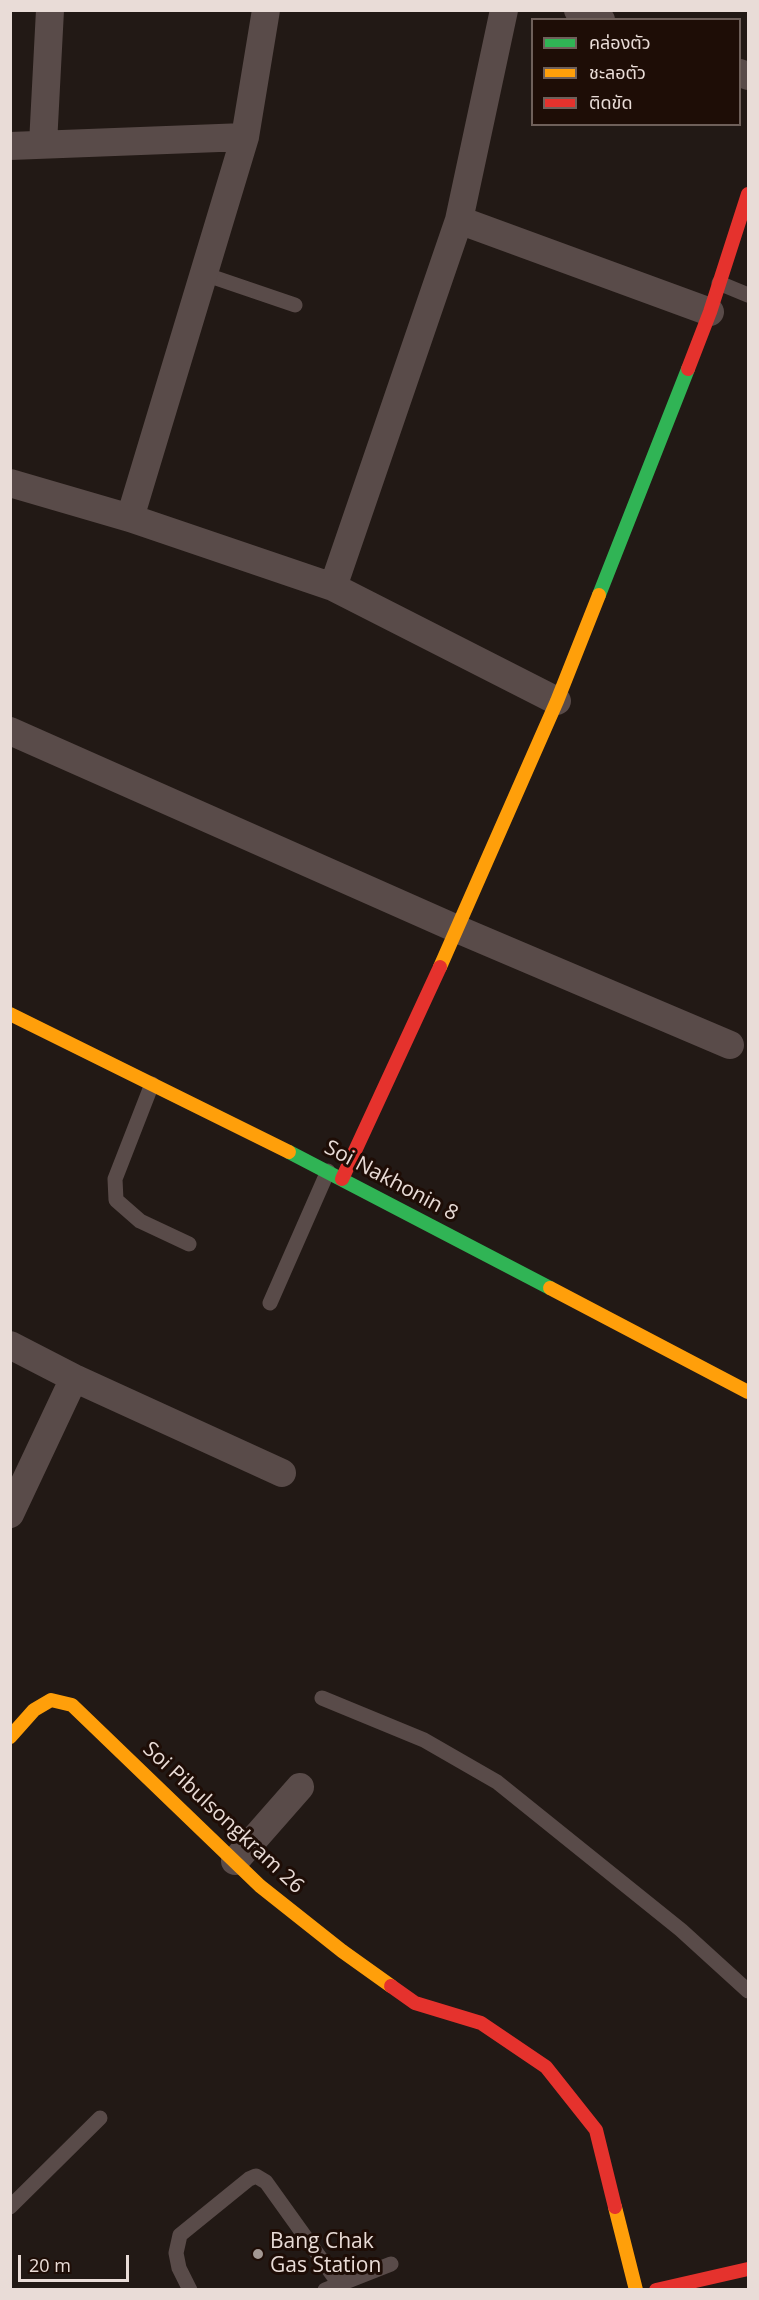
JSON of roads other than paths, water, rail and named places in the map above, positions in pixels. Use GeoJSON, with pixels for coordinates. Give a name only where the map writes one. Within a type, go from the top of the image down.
{"type":"FeatureCollection","features":[{"type":"Feature","properties":{"kind":"street"},"geometry":{"type":"LineString","coordinates":[[43,144],[50,10]]}},
{"type":"Feature","properties":{"kind":"street"},"geometry":{"type":"LineString","coordinates":[[130,518],[245,137],[266,10]]}},
{"type":"Feature","properties":{"kind":"street"},"geometry":{"type":"LineString","coordinates":[[333,586],[459,220],[504,10]]}},
{"type":"Feature","properties":{"kind":"street"},"geometry":{"type":"LineString","coordinates":[[578,10],[597,18]]}},
{"type":"Feature","properties":{"kind":"street"},"geometry":{"type":"LineString","coordinates":[[10,146],[245,137]]}},
{"type":"Feature","properties":{"kind":"street"},"geometry":{"type":"LineString","coordinates":[[342,1179],[457,929],[557,701],[710,312],[748,194]]}},
{"type":"Feature","properties":{"kind":"street"},"geometry":{"type":"LineString","coordinates":[[459,220],[710,312]]}},
{"type":"Feature","properties":{"kind":"street"},"geometry":{"type":"LineString","coordinates":[[10,483],[130,518],[333,586],[557,701]]}},
{"type":"Feature","properties":{"kind":"street"},"geometry":{"type":"LineString","coordinates":[[10,731],[457,929],[730,1045]]}},
{"type":"Feature","properties":{"kind":"street","name":"Soi Nakhonin 8"},"geometry":{"type":"LineString","coordinates":[[10,1014],[328,1171],[748,1392]]}},
{"type":"Feature","properties":{"kind":"street"},"geometry":{"type":"LineString","coordinates":[[10,1345],[75,1378],[282,1473]]}},
{"type":"Feature","properties":{"kind":"street"},"geometry":{"type":"LineString","coordinates":[[10,1514],[75,1378]]}},
{"type":"Feature","properties":{"kind":"street","name":"Soi Pibulsongkram 26"},"geometry":{"type":"LineString","coordinates":[[10,1737],[34,1710],[51,1700],[72,1705],[269,1894],[342,1951],[415,2003],[481,2024],[546,2067],[596,2130],[636,2289]]}},
{"type":"Feature","properties":{"kind":"street"},"geometry":{"type":"LineString","coordinates":[[235,1861],[300,1787]]}},
{"type":"Feature","properties":{"kind":"street"},"geometry":{"type":"LineString","coordinates":[[656,2289],[748,2269]]}},
{"type":"Feature","properties":{"kind":"lane"},"geometry":{"type":"LineString","coordinates":[[204,274],[295,305]]}},
{"type":"Feature","properties":{"kind":"lane"},"geometry":{"type":"LineString","coordinates":[[719,284],[748,295]]}},
{"type":"Feature","properties":{"kind":"lane"},"geometry":{"type":"LineString","coordinates":[[152,1084],[115,1179],[116,1200],[140,1221],[189,1244]]}},
{"type":"Feature","properties":{"kind":"lane"},"geometry":{"type":"LineString","coordinates":[[270,1303],[328,1171]]}},
{"type":"Feature","properties":{"kind":"lane"},"geometry":{"type":"LineString","coordinates":[[322,1698],[424,1740],[497,1782],[681,1930],[748,1991]]}},
{"type":"Feature","properties":{"kind":"lane"},"geometry":{"type":"LineString","coordinates":[[10,2207],[100,2118]]}},
{"type":"Feature","properties":{"kind":"lane"},"geometry":{"type":"LineString","coordinates":[[190,2289],[179,2268],[176,2253],[180,2235],[249,2179],[256,2176],[266,2182],[332,2287],[391,2264]]}},
{"type":"Feature","properties":{"kind":"place","name":"Bang Chak Gas Station"},"geometry":{"type":"Point","coordinates":[258,2254]}}]}
